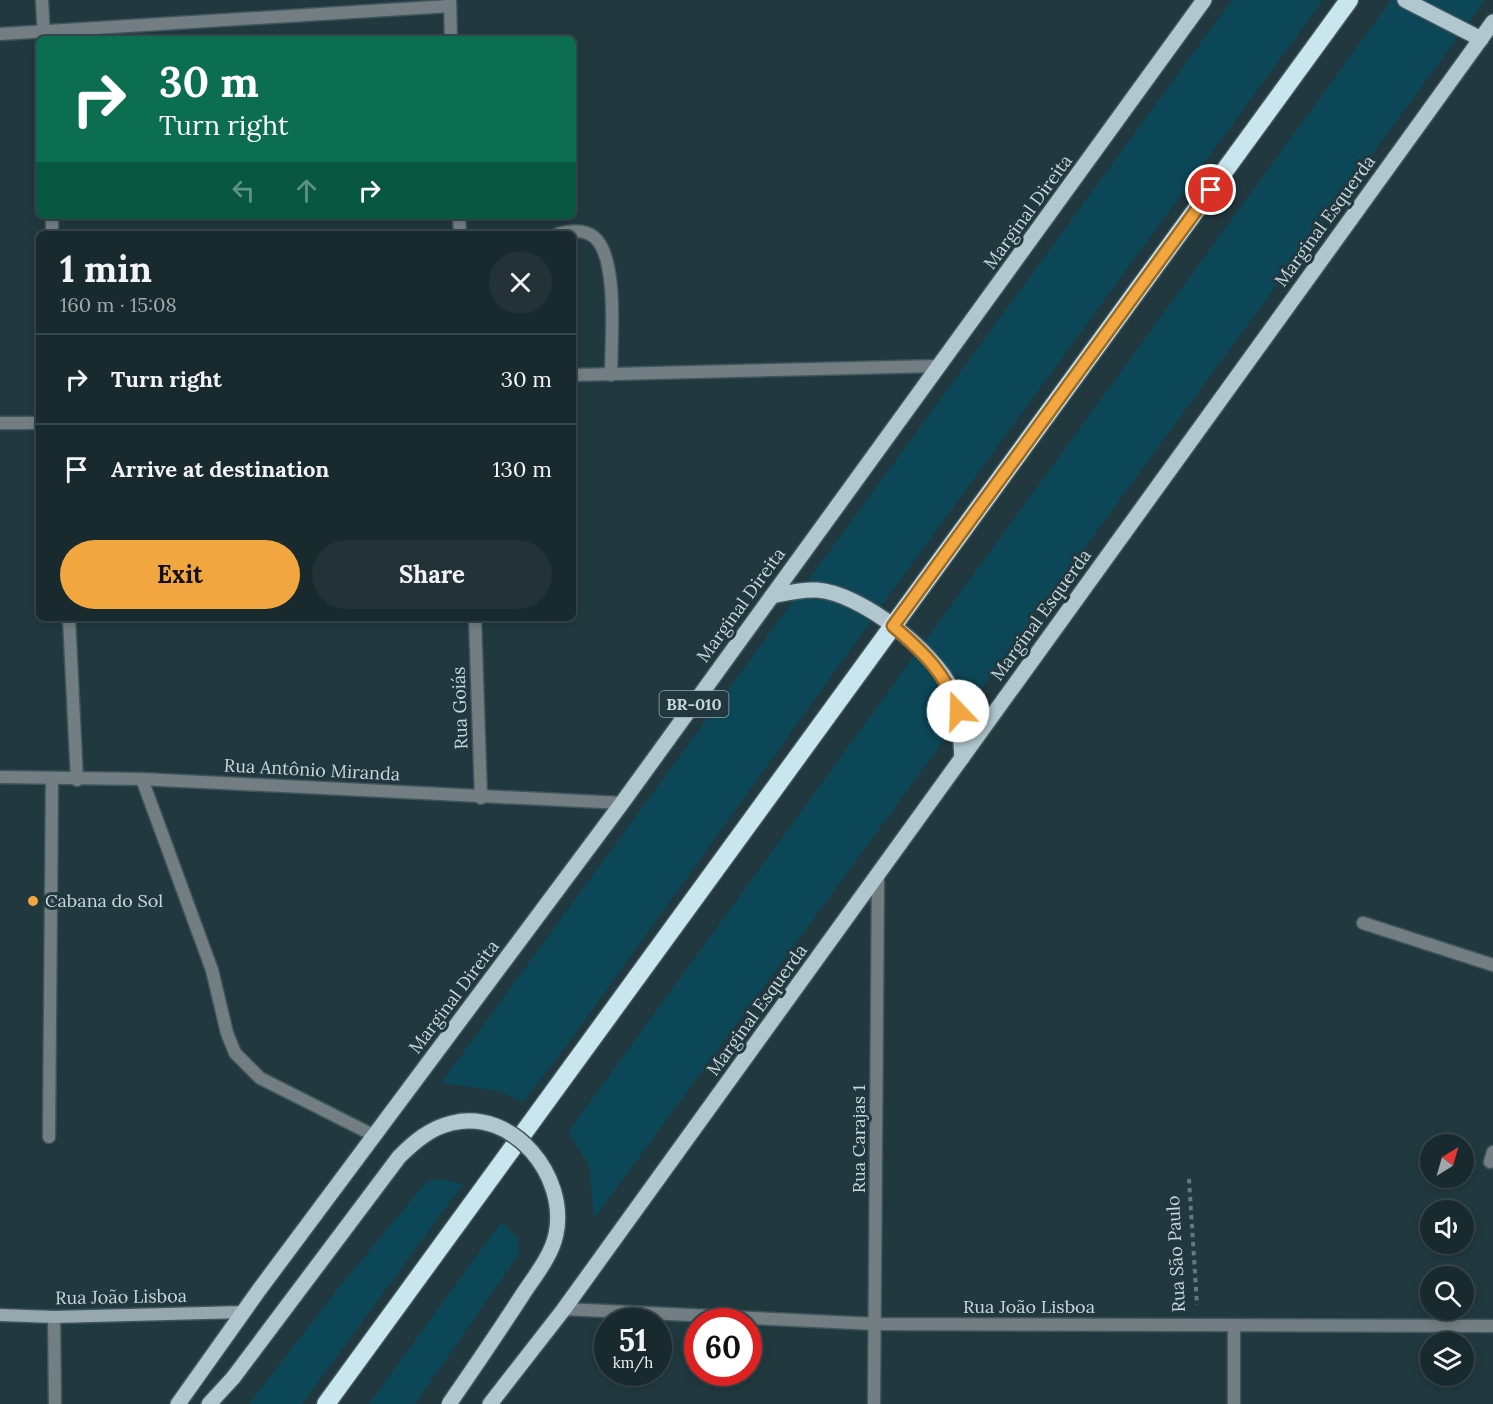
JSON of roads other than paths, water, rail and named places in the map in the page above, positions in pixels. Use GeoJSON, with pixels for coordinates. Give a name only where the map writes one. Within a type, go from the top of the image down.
{"type":"FeatureCollection","features":[{"type":"Feature","properties":{"kind":"highway"},"geometry":{"type":"LineString","coordinates":[[326,1404],[1349,0]]}},
{"type":"Feature","properties":{"kind":"main road","name":"Marginal Direita"},"geometry":{"type":"LineString","coordinates":[[178,1404],[243,1312],[622,803],[937,366],[1055,209],[1204,0]]}},
{"type":"Feature","properties":{"kind":"main road"},"geometry":{"type":"LineString","coordinates":[[1405,0],[1481,39]]}},
{"type":"Feature","properties":{"kind":"main road","name":"Marginal Esquerda"},"geometry":{"type":"LineString","coordinates":[[489,1404],[564,1309],[1493,22]]}},
{"type":"Feature","properties":{"kind":"main road"},"geometry":{"type":"LineString","coordinates":[[772,596],[818,590],[844,597],[893,626],[938,669],[952,690],[958,711],[962,758]]}},
{"type":"Feature","properties":{"kind":"main road"},"geometry":{"type":"LineString","coordinates":[[209,1404],[233,1378],[399,1157],[412,1143],[435,1128],[454,1122],[484,1123],[502,1129],[533,1152],[544,1165],[552,1183],[556,1202],[556,1235],[538,1272],[449,1404]]}},
{"type":"Feature","properties":{"kind":"street"},"geometry":{"type":"LineString","coordinates":[[42,0],[44,35]]}},
{"type":"Feature","properties":{"kind":"street"},"geometry":{"type":"LineString","coordinates":[[0,34],[44,35],[450,3],[452,36]]}},
{"type":"Feature","properties":{"kind":"street"},"geometry":{"type":"LineString","coordinates":[[576,233],[585,232],[596,238],[604,251],[611,307],[611,375]]}},
{"type":"Feature","properties":{"kind":"street"},"geometry":{"type":"LineString","coordinates":[[576,375],[937,366]]}},
{"type":"Feature","properties":{"kind":"street"},"geometry":{"type":"LineString","coordinates":[[0,423],[36,423]]}},
{"type":"Feature","properties":{"kind":"street"},"geometry":{"type":"LineString","coordinates":[[69,621],[77,780]]}},
{"type":"Feature","properties":{"kind":"street","name":"Rua Goiás"},"geometry":{"type":"LineString","coordinates":[[475,621],[481,798]]}},
{"type":"Feature","properties":{"kind":"street","name":"Rua Antônio Miranda"},"geometry":{"type":"LineString","coordinates":[[0,777],[77,780],[142,779],[481,798],[622,803]]}},
{"type":"Feature","properties":{"kind":"street"},"geometry":{"type":"LineString","coordinates":[[49,1137],[52,779]]}},
{"type":"Feature","properties":{"kind":"street"},"geometry":{"type":"LineString","coordinates":[[142,779],[213,970],[227,1033],[235,1053],[260,1078],[375,1136]]}},
{"type":"Feature","properties":{"kind":"street","name":"Rua Carajas 1"},"geometry":{"type":"LineString","coordinates":[[874,1404],[878,874]]}},
{"type":"Feature","properties":{"kind":"street"},"geometry":{"type":"LineString","coordinates":[[1363,923],[1493,965]]}},
{"type":"Feature","properties":{"kind":"street","name":"Rua João Lisboa"},"geometry":{"type":"LineString","coordinates":[[564,1309],[876,1324],[1493,1326]]}},
{"type":"Feature","properties":{"kind":"street","name":"Rua João Lisboa"},"geometry":{"type":"LineString","coordinates":[[0,1315],[54,1317],[243,1312]]}},
{"type":"Feature","properties":{"kind":"street"},"geometry":{"type":"LineString","coordinates":[[54,1317],[55,1404]]}},
{"type":"Feature","properties":{"kind":"street"},"geometry":{"type":"LineString","coordinates":[[1233,1404],[1234,1326]]}},
{"type":"Feature","properties":{"kind":"place","name":"Cabana do Sol"},"geometry":{"type":"Point","coordinates":[33,901]}}]}
